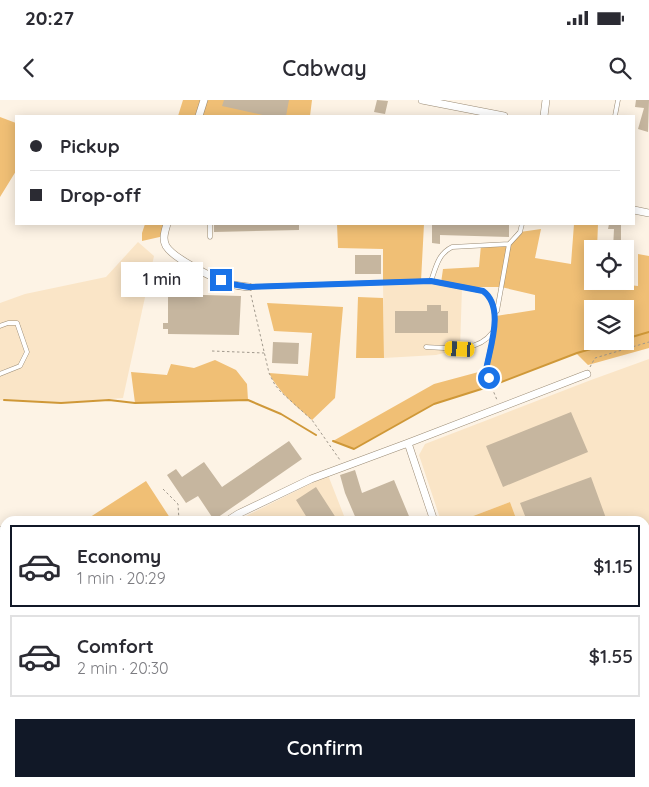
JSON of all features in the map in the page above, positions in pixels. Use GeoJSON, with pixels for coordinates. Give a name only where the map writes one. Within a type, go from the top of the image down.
{"type":"FeatureCollection","features":[{"type":"Feature","properties":{"kind":"street"},"geometry":{"type":"LineString","coordinates":[[199,115],[204,100]]}},
{"type":"Feature","properties":{"kind":"street"},"geometry":{"type":"LineString","coordinates":[[422,100],[499,115]]}},
{"type":"Feature","properties":{"kind":"street"},"geometry":{"type":"LineString","coordinates":[[544,115],[546,100]]}},
{"type":"Feature","properties":{"kind":"street"},"geometry":{"type":"LineString","coordinates":[[635,210],[649,213]]}},
{"type":"Feature","properties":{"kind":"street"},"geometry":{"type":"LineString","coordinates":[[167,225],[164,236],[166,246],[174,253],[211,276],[231,284],[249,287]]}},
{"type":"Feature","properties":{"kind":"street"},"geometry":{"type":"LineString","coordinates":[[235,516],[311,478],[408,443],[586,374]]}},
{"type":"Feature","properties":{"kind":"street"},"geometry":{"type":"LineString","coordinates":[[408,443],[432,516]]}},
{"type":"Feature","properties":{"kind":"lane"},"geometry":{"type":"LineString","coordinates":[[615,115],[618,100]]}},
{"type":"Feature","properties":{"kind":"lane"},"geometry":{"type":"LineString","coordinates":[[210,225],[210,237]]}},
{"type":"Feature","properties":{"kind":"lane"},"geometry":{"type":"LineString","coordinates":[[489,378],[486,370],[509,244],[520,232],[522,225]]}},
{"type":"Feature","properties":{"kind":"lane"},"geometry":{"type":"LineString","coordinates":[[431,281],[439,257],[452,247],[509,244]]}},
{"type":"Feature","properties":{"kind":"lane"},"geometry":{"type":"LineString","coordinates":[[249,287],[431,281],[483,291],[493,301],[496,316]]}},
{"type":"Feature","properties":{"kind":"lane"},"geometry":{"type":"LineString","coordinates":[[0,326],[8,323],[17,323],[27,352],[20,366],[0,374]]}},
{"type":"Feature","properties":{"kind":"lane"},"geometry":{"type":"LineString","coordinates":[[426,347],[460,349],[481,342],[493,332]]}},
{"type":"Feature","properties":{"kind":"path"},"geometry":{"type":"LineString","coordinates":[[249,287],[269,373],[275,385],[312,420],[344,466]]}},
{"type":"Feature","properties":{"kind":"path"},"geometry":{"type":"LineString","coordinates":[[586,374],[595,358],[649,342]]}},
{"type":"Feature","properties":{"kind":"path"},"geometry":{"type":"LineString","coordinates":[[212,351],[264,352]]}},
{"type":"Feature","properties":{"kind":"path"},"geometry":{"type":"LineString","coordinates":[[489,378],[501,407]]}},
{"type":"Feature","properties":{"kind":"path"},"geometry":{"type":"LineString","coordinates":[[163,489],[178,504],[179,516]]}},
{"type":"Feature","properties":{"kind":"shaded area"},"geometry":{"type":"Polygon","coordinates":[[[183,100],[312,100],[310,115],[178,115],[183,100]]]}},
{"type":"Feature","properties":{"kind":"shaded area"},"geometry":{"type":"Polygon","coordinates":[[[0,117],[15,123],[15,173],[0,197],[0,117]]]}},
{"type":"Feature","properties":{"kind":"shaded area"},"geometry":{"type":"Polygon","coordinates":[[[145,225],[167,225],[164,236],[142,241],[145,225]]]}},
{"type":"Feature","properties":{"kind":"shaded area"},"geometry":{"type":"Polygon","coordinates":[[[337,225],[424,225],[421,281],[383,282],[383,249],[338,248],[337,225]]]}},
{"type":"Feature","properties":{"kind":"shaded area"},"geometry":{"type":"Polygon","coordinates":[[[574,225],[598,225],[597,240],[584,240],[584,290],[634,290],[634,286],[638,286],[638,254],[649,256],[649,348],[588,365],[576,353],[491,386],[434,404],[354,449],[333,441],[434,384],[486,370],[496,316],[535,310],[535,295],[501,287],[462,287],[441,283],[443,269],[479,267],[481,245],[509,244],[520,232],[541,229],[535,258],[571,264],[574,225]]]}},
{"type":"Feature","properties":{"kind":"shaded area"},"geometry":{"type":"Polygon","coordinates":[[[138,242],[154,256],[123,398],[61,403],[0,400],[0,303],[25,294],[106,277],[138,242]]]}},
{"type":"Feature","properties":{"kind":"shaded area"},"geometry":{"type":"Polygon","coordinates":[[[431,281],[462,287],[460,349],[436,355],[384,358],[383,282],[431,281]]]}},
{"type":"Feature","properties":{"kind":"shaded area"},"geometry":{"type":"Polygon","coordinates":[[[358,297],[383,298],[384,358],[356,358],[358,297]]]}},
{"type":"Feature","properties":{"kind":"shaded area"},"geometry":{"type":"Polygon","coordinates":[[[267,303],[343,307],[335,398],[312,420],[283,393],[269,373],[308,376],[312,333],[274,331],[267,303]]]}},
{"type":"Feature","properties":{"kind":"shaded area"},"geometry":{"type":"Polygon","coordinates":[[[649,359],[649,516],[515,516],[510,502],[473,516],[439,516],[419,455],[425,444],[649,359]]]}},
{"type":"Feature","properties":{"kind":"shaded area"},"geometry":{"type":"Polygon","coordinates":[[[215,360],[236,370],[247,384],[248,400],[135,403],[131,372],[167,375],[171,364],[194,368],[215,360]]]}},
{"type":"Feature","properties":{"kind":"shaded area"},"geometry":{"type":"Polygon","coordinates":[[[328,475],[344,516],[246,516],[328,475]]]}},
{"type":"Feature","properties":{"kind":"shaded area"},"geometry":{"type":"Polygon","coordinates":[[[146,481],[169,516],[92,516],[146,481]]]}},
{"type":"Feature","properties":{"kind":"shaded area"},"geometry":{"type":"Polygon","coordinates":[[[510,502],[515,516],[473,516],[510,502]]]}},
{"type":"Feature","properties":{"kind":"building"},"geometry":{"type":"Polygon","coordinates":[[[224,100],[289,100],[286,115],[262,115],[222,106],[224,100]]]}},
{"type":"Feature","properties":{"kind":"building"},"geometry":{"type":"Polygon","coordinates":[[[377,100],[388,101],[385,114],[374,112],[377,100]]]}},
{"type":"Feature","properties":{"kind":"building"},"geometry":{"type":"Polygon","coordinates":[[[636,100],[649,100],[648,132],[638,129],[644,108],[635,107],[636,100]]]}},
{"type":"Feature","properties":{"kind":"building"},"geometry":{"type":"Polygon","coordinates":[[[214,225],[299,225],[299,230],[214,232],[214,225]]]}},
{"type":"Feature","properties":{"kind":"building"},"geometry":{"type":"Polygon","coordinates":[[[432,225],[509,225],[509,237],[440,235],[440,244],[432,243],[432,225]]]}},
{"type":"Feature","properties":{"kind":"building"},"geometry":{"type":"Polygon","coordinates":[[[609,225],[621,225],[621,240],[613,240],[614,229],[608,229],[609,225]]]}},
{"type":"Feature","properties":{"kind":"building"},"geometry":{"type":"Polygon","coordinates":[[[355,255],[381,255],[381,274],[355,274],[355,255]]]}},
{"type":"Feature","properties":{"kind":"building"},"geometry":{"type":"Polygon","coordinates":[[[168,294],[241,296],[239,335],[168,334],[168,329],[163,329],[163,323],[168,323],[168,294]]]}},
{"type":"Feature","properties":{"kind":"building"},"geometry":{"type":"Polygon","coordinates":[[[427,305],[441,305],[441,311],[448,311],[448,333],[395,333],[395,311],[427,311],[427,305]]]}},
{"type":"Feature","properties":{"kind":"building"},"geometry":{"type":"Polygon","coordinates":[[[273,342],[299,343],[298,364],[272,363],[273,342]]]}},
{"type":"Feature","properties":{"kind":"building"},"geometry":{"type":"Polygon","coordinates":[[[571,412],[588,452],[503,487],[486,446],[571,412]]]}},
{"type":"Feature","properties":{"kind":"building"},"geometry":{"type":"Polygon","coordinates":[[[289,441],[302,459],[220,516],[211,516],[198,496],[186,503],[167,475],[176,469],[182,477],[204,462],[222,487],[289,441]]]}},
{"type":"Feature","properties":{"kind":"building"},"geometry":{"type":"Polygon","coordinates":[[[355,470],[362,493],[394,480],[409,516],[355,516],[340,475],[355,470]]]}},
{"type":"Feature","properties":{"kind":"building"},"geometry":{"type":"Polygon","coordinates":[[[591,477],[605,516],[525,516],[520,503],[591,477]]]}},
{"type":"Feature","properties":{"kind":"building"},"geometry":{"type":"Polygon","coordinates":[[[316,487],[335,516],[306,516],[296,500],[316,487]]]}},
{"type":"Feature","properties":{"kind":"waterway"},"geometry":{"type":"LineString","coordinates":[[634,336],[649,332]]}},
{"type":"Feature","properties":{"kind":"waterway"},"geometry":{"type":"LineString","coordinates":[[333,441],[354,449],[434,404],[491,386],[587,350]]}},
{"type":"Feature","properties":{"kind":"waterway"},"geometry":{"type":"LineString","coordinates":[[4,400],[61,403],[109,400],[135,403],[248,400],[281,414],[316,435]]}},
{"type":"Feature","properties":{"kind":"route"},"geometry":{"type":"LineString","coordinates":[[221,280],[249,287],[431,281],[483,291],[493,301],[496,316],[486,370],[489,378]]}}]}
